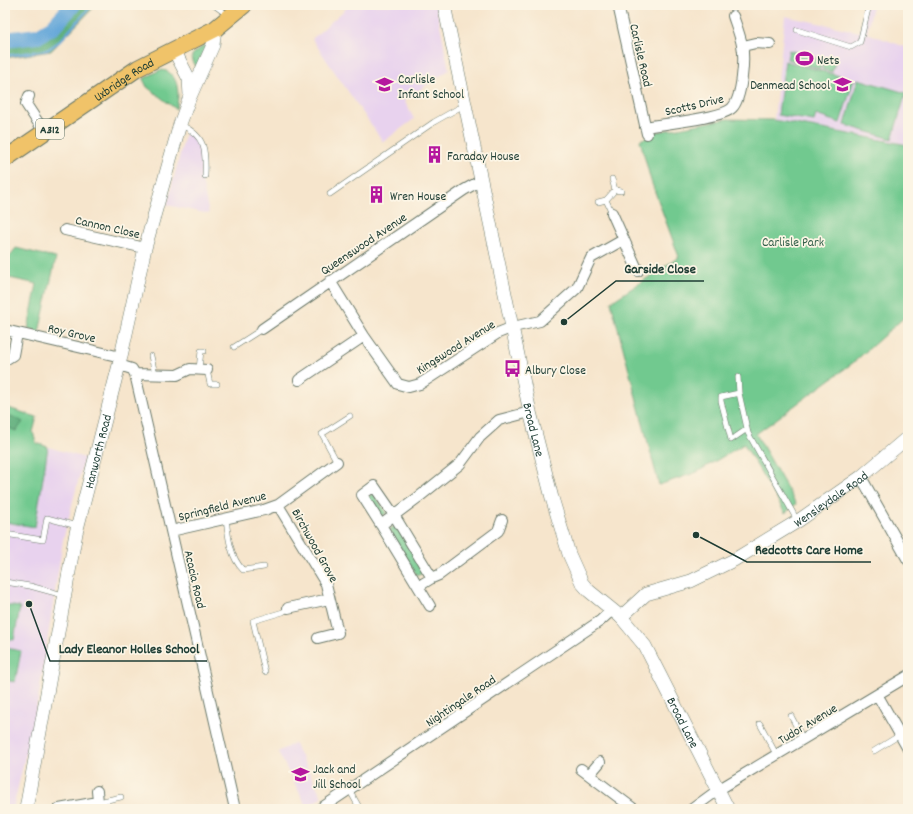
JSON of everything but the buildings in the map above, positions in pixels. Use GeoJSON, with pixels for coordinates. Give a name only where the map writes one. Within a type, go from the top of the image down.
{"type":"FeatureCollection","features":[{"type":"Feature","properties":{"kind":"main road","name":"Uxbridge Road"},"geometry":{"type":"LineString","coordinates":[[5,159],[138,68],[215,29],[231,18],[244,5]]}},
{"type":"Feature","properties":{"kind":"street","name":"Broad Lane"},"geometry":{"type":"LineString","coordinates":[[444,5],[530,412],[552,498],[577,574],[589,591],[617,613],[645,646],[728,809]]}},
{"type":"Feature","properties":{"kind":"street","name":"Carlisle Road"},"geometry":{"type":"LineString","coordinates":[[618,5],[646,130]]}},
{"type":"Feature","properties":{"kind":"street","name":"Scotts Drive"},"geometry":{"type":"LineString","coordinates":[[646,130],[726,112],[732,108],[740,94],[743,46],[733,16]]}},
{"type":"Feature","properties":{"kind":"street","name":"Hanworth Road"},"geometry":{"type":"LineString","coordinates":[[26,809],[64,595],[78,526],[120,361],[145,248],[180,124],[213,45],[215,29]]}},
{"type":"Feature","properties":{"kind":"street"},"geometry":{"type":"LineString","coordinates":[[743,46],[756,43],[770,44]]}},
{"type":"Feature","properties":{"kind":"street","name":"Hanworth Road"},"geometry":{"type":"LineString","coordinates":[[174,50],[189,79],[190,99]]}},
{"type":"Feature","properties":{"kind":"street"},"geometry":{"type":"LineString","coordinates":[[24,102],[45,133]]}},
{"type":"Feature","properties":{"kind":"street","name":"Queenswood Avenue"},"geometry":{"type":"LineString","coordinates":[[262,329],[464,190],[480,181]]}},
{"type":"Feature","properties":{"kind":"street"},"geometry":{"type":"LineString","coordinates":[[612,213],[638,271]]}},
{"type":"Feature","properties":{"kind":"street","name":"Cannon Close"},"geometry":{"type":"LineString","coordinates":[[65,230],[145,248]]}},
{"type":"Feature","properties":{"kind":"street","name":"Kingswood Avenue"},"geometry":{"type":"LineString","coordinates":[[330,281],[364,336],[398,384],[409,387],[420,384],[498,333],[513,327],[540,321],[577,288],[591,258],[623,240]]}},
{"type":"Feature","properties":{"kind":"street","name":"Roy Grove"},"geometry":{"type":"LineString","coordinates":[[5,330],[120,361]]}},
{"type":"Feature","properties":{"kind":"street"},"geometry":{"type":"LineString","coordinates":[[5,360],[13,355],[17,333]]}},
{"type":"Feature","properties":{"kind":"street"},"geometry":{"type":"LineString","coordinates":[[299,380],[364,336]]}},
{"type":"Feature","properties":{"kind":"street"},"geometry":{"type":"LineString","coordinates":[[120,361],[132,368],[135,374],[177,375],[190,368],[203,370]]}},
{"type":"Feature","properties":{"kind":"street","name":"Acacia Road"},"geometry":{"type":"LineString","coordinates":[[135,374],[235,809]]}},
{"type":"Feature","properties":{"kind":"street"},"geometry":{"type":"LineString","coordinates":[[381,524],[460,464],[480,437],[499,420],[530,412]]}},
{"type":"Feature","properties":{"kind":"street","name":"Wensleydale Road"},"geometry":{"type":"LineString","coordinates":[[617,613],[646,594],[691,581],[734,560],[798,521],[861,477],[908,437]]}},
{"type":"Feature","properties":{"kind":"street","name":"Springfield Avenue"},"geometry":{"type":"LineString","coordinates":[[172,531],[264,510],[278,504],[337,462]]}},
{"type":"Feature","properties":{"kind":"street"},"geometry":{"type":"LineString","coordinates":[[861,477],[908,560]]}},
{"type":"Feature","properties":{"kind":"street"},"geometry":{"type":"LineString","coordinates":[[430,606],[362,495],[374,486],[394,515],[432,578]]}},
{"type":"Feature","properties":{"kind":"street","name":"Birchwood Grove"},"geometry":{"type":"LineString","coordinates":[[278,504],[326,584],[338,633],[318,638]]}},
{"type":"Feature","properties":{"kind":"street"},"geometry":{"type":"LineString","coordinates":[[419,586],[439,575],[498,531],[502,520]]}},
{"type":"Feature","properties":{"kind":"street","name":"Birchwood Grove"},"geometry":{"type":"LineString","coordinates":[[288,608],[329,599]]}},
{"type":"Feature","properties":{"kind":"street","name":"Nightingale Road"},"geometry":{"type":"LineString","coordinates":[[320,809],[594,625],[617,613]]}},
{"type":"Feature","properties":{"kind":"street","name":"Tudor Avenue"},"geometry":{"type":"LineString","coordinates":[[692,809],[718,790],[878,696],[908,676]]}},
{"type":"Feature","properties":{"kind":"street"},"geometry":{"type":"LineString","coordinates":[[878,696],[908,748]]}},
{"type":"Feature","properties":{"kind":"street"},"geometry":{"type":"LineString","coordinates":[[600,762],[585,772],[634,809]]}},
{"type":"Feature","properties":{"kind":"street"},"geometry":{"type":"LineString","coordinates":[[59,809],[98,802],[97,790]]}},
{"type":"Feature","properties":{"kind":"lane"},"geometry":{"type":"LineString","coordinates":[[214,5],[231,18]]}},
{"type":"Feature","properties":{"kind":"lane"},"geometry":{"type":"LineString","coordinates":[[797,30],[851,47],[860,42],[869,5]]}},
{"type":"Feature","properties":{"kind":"lane"},"geometry":{"type":"LineString","coordinates":[[330,194],[434,122],[465,104]]}},
{"type":"Feature","properties":{"kind":"lane"},"geometry":{"type":"LineString","coordinates":[[180,124],[194,133],[202,142],[204,149],[205,176]]}},
{"type":"Feature","properties":{"kind":"lane"},"geometry":{"type":"LineString","coordinates":[[598,202],[606,200],[618,191],[612,179]]}},
{"type":"Feature","properties":{"kind":"lane"},"geometry":{"type":"LineString","coordinates":[[606,200],[612,213]]}},
{"type":"Feature","properties":{"kind":"lane"},"geometry":{"type":"LineString","coordinates":[[234,347],[262,329]]}},
{"type":"Feature","properties":{"kind":"lane"},"geometry":{"type":"LineString","coordinates":[[204,352],[201,351],[203,370],[210,384],[217,384]]}},
{"type":"Feature","properties":{"kind":"lane"},"geometry":{"type":"LineString","coordinates":[[151,356],[155,374]]}},
{"type":"Feature","properties":{"kind":"lane"},"geometry":{"type":"LineString","coordinates":[[738,377],[739,393],[747,429],[798,521]]}},
{"type":"Feature","properties":{"kind":"lane"},"geometry":{"type":"LineString","coordinates":[[739,393],[724,395],[721,397],[731,440],[747,429]]}},
{"type":"Feature","properties":{"kind":"lane"},"geometry":{"type":"LineString","coordinates":[[337,462],[322,434],[350,416]]}},
{"type":"Feature","properties":{"kind":"lane"},"geometry":{"type":"LineString","coordinates":[[5,534],[43,540],[47,518],[78,526]]}},
{"type":"Feature","properties":{"kind":"lane"},"geometry":{"type":"LineString","coordinates":[[226,518],[228,536],[236,563],[243,570],[264,567]]}},
{"type":"Feature","properties":{"kind":"lane"},"geometry":{"type":"LineString","coordinates":[[5,582],[30,586],[64,595]]}},
{"type":"Feature","properties":{"kind":"lane"},"geometry":{"type":"LineString","coordinates":[[265,672],[253,621],[283,612],[288,608]]}},
{"type":"Feature","properties":{"kind":"lane"},"geometry":{"type":"LineString","coordinates":[[791,716],[803,740]]}},
{"type":"Feature","properties":{"kind":"lane"},"geometry":{"type":"LineString","coordinates":[[760,724],[777,756]]}},
{"type":"Feature","properties":{"kind":"lane"},"geometry":{"type":"LineString","coordinates":[[874,751],[900,735]]}},
{"type":"Feature","properties":{"kind":"lane"},"geometry":{"type":"LineString","coordinates":[[349,789],[360,809]]}},
{"type":"Feature","properties":{"kind":"lane"},"geometry":{"type":"LineString","coordinates":[[98,802],[120,797]]}},
{"type":"Feature","properties":{"kind":"shaded area","name":"Carlisle Infant School"},"geometry":{"type":"Polygon","coordinates":[[[350,5],[436,5],[449,70],[404,100],[414,119],[383,142],[312,39],[350,5]]]}},
{"type":"Feature","properties":{"kind":"shaded area","name":"Denmead School"},"geometry":{"type":"Polygon","coordinates":[[[866,5],[873,5],[867,33],[908,48],[908,136],[906,144],[774,120],[785,16],[860,32],[866,5]]]}},
{"type":"Feature","properties":{"kind":"shaded area"},"geometry":{"type":"Polygon","coordinates":[[[186,131],[196,140],[201,150],[201,177],[209,214],[167,205],[186,131]]]}},
{"type":"Feature","properties":{"kind":"shaded area"},"geometry":{"type":"Polygon","coordinates":[[[5,407],[37,417],[33,432],[36,443],[84,458],[63,540],[38,700],[13,809],[5,809],[5,407]]]}},
{"type":"Feature","properties":{"kind":"shaded area","name":"Jack and Jill School"},"geometry":{"type":"Polygon","coordinates":[[[294,743],[322,797],[307,807],[278,752],[294,743]]]}},
{"type":"Feature","properties":{"kind":"green space"},"geometry":{"type":"Polygon","coordinates":[[[77,5],[96,5],[51,51],[5,58],[5,43],[15,36],[24,41],[51,35],[77,5]]]}},
{"type":"Feature","properties":{"kind":"green space"},"geometry":{"type":"Polygon","coordinates":[[[204,45],[207,46],[196,68],[192,61],[192,55],[204,45]]]}},
{"type":"Feature","properties":{"kind":"green space","name":"Nets"},"geometry":{"type":"Polygon","coordinates":[[[789,50],[822,60],[820,69],[787,59],[789,50]]]}},
{"type":"Feature","properties":{"kind":"green space"},"geometry":{"type":"Polygon","coordinates":[[[830,57],[836,59],[832,72],[822,69],[824,60],[830,57]]]}},
{"type":"Feature","properties":{"kind":"green space"},"geometry":{"type":"Polygon","coordinates":[[[785,61],[854,80],[840,123],[816,115],[814,121],[778,115],[785,61]]]}},
{"type":"Feature","properties":{"kind":"green space"},"geometry":{"type":"Polygon","coordinates":[[[160,70],[171,74],[177,84],[178,97],[176,109],[147,87],[143,79],[160,70]]]}},
{"type":"Feature","properties":{"kind":"green space"},"geometry":{"type":"Polygon","coordinates":[[[858,79],[906,93],[892,139],[845,125],[858,79]]]}},
{"type":"Feature","properties":{"kind":"green space","name":"Carlisle Park"},"geometry":{"type":"Polygon","coordinates":[[[727,119],[774,120],[908,145],[908,314],[854,362],[756,434],[796,504],[785,513],[744,444],[697,472],[659,485],[611,302],[679,257],[651,181],[640,140],[651,136],[651,133],[727,119]]]}},
{"type":"Feature","properties":{"kind":"green space"},"geometry":{"type":"Polygon","coordinates":[[[16,248],[56,258],[39,332],[28,329],[37,284],[5,277],[5,262],[16,248]]]}},
{"type":"Feature","properties":{"kind":"green space"},"geometry":{"type":"Polygon","coordinates":[[[5,407],[37,417],[33,432],[36,443],[48,447],[35,527],[5,522],[5,407]]]}},
{"type":"Feature","properties":{"kind":"green space"},"geometry":{"type":"Polygon","coordinates":[[[5,413],[23,422],[16,431],[5,426],[5,413]]]}},
{"type":"Feature","properties":{"kind":"green space"},"geometry":{"type":"Polygon","coordinates":[[[373,493],[387,513],[380,517],[367,498],[373,493]]]}},
{"type":"Feature","properties":{"kind":"green space"},"geometry":{"type":"Polygon","coordinates":[[[396,525],[424,572],[417,576],[389,530],[396,525]]]}},
{"type":"Feature","properties":{"kind":"green space"},"geometry":{"type":"Polygon","coordinates":[[[5,605],[20,607],[14,640],[5,639],[5,605]]]}},
{"type":"Feature","properties":{"kind":"green space"},"geometry":{"type":"Polygon","coordinates":[[[6,648],[21,651],[15,682],[5,680],[6,648]]]}},
{"type":"Feature","properties":{"kind":"waterway"},"geometry":{"type":"LineString","coordinates":[[5,40],[38,36],[53,27],[73,5]]}},
{"type":"Feature","properties":{"kind":"waterway"},"geometry":{"type":"LineString","coordinates":[[5,56],[47,50],[60,41],[92,5]]}},
{"type":"Feature","properties":{"kind":"place","name":"Nets"},"geometry":{"type":"Point","coordinates":[804,59]}},
{"type":"Feature","properties":{"kind":"place","name":"Denmead School"},"geometry":{"type":"Point","coordinates":[843,84]}},
{"type":"Feature","properties":{"kind":"place","name":"Carlisle Infant School"},"geometry":{"type":"Point","coordinates":[385,85]}},
{"type":"Feature","properties":{"kind":"place","name":"Faraday House"},"geometry":{"type":"Point","coordinates":[434,155]}},
{"type":"Feature","properties":{"kind":"place","name":"Wren House"},"geometry":{"type":"Point","coordinates":[377,195]}},
{"type":"Feature","properties":{"kind":"place","name":"Garside Close"},"geometry":{"type":"Point","coordinates":[564,322]}},
{"type":"Feature","properties":{"kind":"place","name":"Albury Close"},"geometry":{"type":"Point","coordinates":[512,369]}},
{"type":"Feature","properties":{"kind":"place","name":"Redcotts Care Home"},"geometry":{"type":"Point","coordinates":[696,535]}},
{"type":"Feature","properties":{"kind":"place","name":"Lady Eleanor Holles School"},"geometry":{"type":"Point","coordinates":[29,604]}},
{"type":"Feature","properties":{"kind":"place","name":"Jack and Jill School"},"geometry":{"type":"Point","coordinates":[300,775]}}]}
